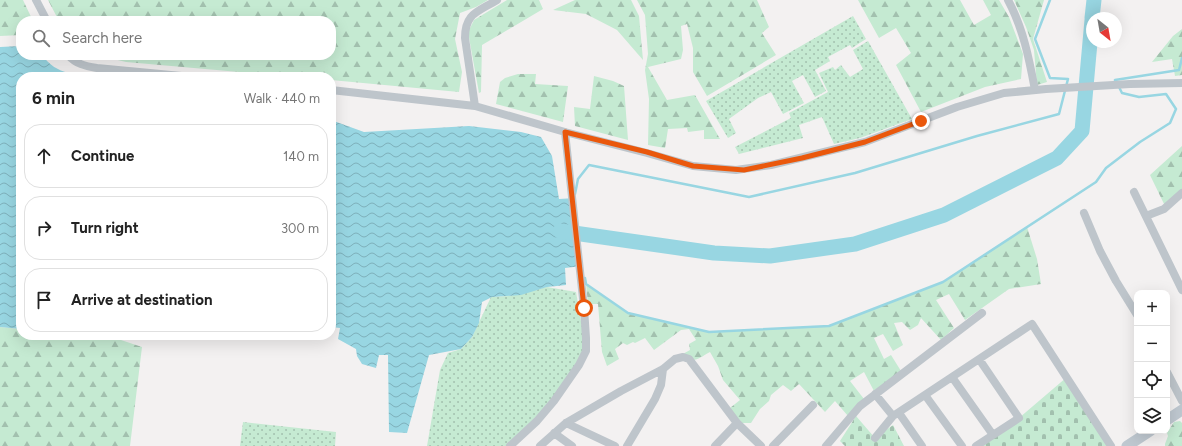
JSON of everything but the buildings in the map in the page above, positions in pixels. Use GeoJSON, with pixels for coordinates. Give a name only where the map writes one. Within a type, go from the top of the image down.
{"type":"FeatureCollection","features":[{"type":"Feature","properties":{"kind":"main road"},"geometry":{"type":"LineString","coordinates":[[1170,418],[1182,410]]}},
{"type":"Feature","properties":{"kind":"main road"},"geometry":{"type":"LineString","coordinates":[[1128,446],[1146,434]]}},
{"type":"Feature","properties":{"kind":"street"},"geometry":{"type":"LineString","coordinates":[[36,0],[44,16]]}},
{"type":"Feature","properties":{"kind":"street"},"geometry":{"type":"LineString","coordinates":[[475,106],[465,38],[465,27],[473,14],[497,0]]}},
{"type":"Feature","properties":{"kind":"street"},"geometry":{"type":"LineString","coordinates":[[1008,0],[1026,42],[1035,90]]}},
{"type":"Feature","properties":{"kind":"street"},"geometry":{"type":"LineString","coordinates":[[72,60],[83,65],[97,68],[139,72]]}},
{"type":"Feature","properties":{"kind":"street"},"geometry":{"type":"LineString","coordinates":[[336,91],[475,106],[565,132],[647,152],[693,166],[744,170],[794,160],[858,144],[957,107],[1004,93],[1130,84],[1182,83]]}},
{"type":"Feature","properties":{"kind":"street"},"geometry":{"type":"LineString","coordinates":[[511,446],[537,421],[554,401],[583,359],[586,351],[584,308],[565,132]]}},
{"type":"Feature","properties":{"kind":"street"},"geometry":{"type":"LineString","coordinates":[[1134,192],[1182,290]]}},
{"type":"Feature","properties":{"kind":"street"},"geometry":{"type":"LineString","coordinates":[[1146,216],[1164,209],[1182,193]]}},
{"type":"Feature","properties":{"kind":"street"},"geometry":{"type":"LineString","coordinates":[[1084,213],[1100,251],[1134,310]]}},
{"type":"Feature","properties":{"kind":"street"},"geometry":{"type":"LineString","coordinates":[[826,446],[860,406],[982,313]]}},
{"type":"Feature","properties":{"kind":"street"},"geometry":{"type":"LineString","coordinates":[[875,438],[896,415],[1032,324],[1112,446]]}},
{"type":"Feature","properties":{"kind":"street"},"geometry":{"type":"LineString","coordinates":[[540,446],[566,423],[620,391],[663,369],[675,359],[683,357],[688,359],[737,423],[761,446]]}},
{"type":"Feature","properties":{"kind":"street"},"geometry":{"type":"LineString","coordinates":[[976,446],[1019,418],[979,359]]}},
{"type":"Feature","properties":{"kind":"street"},"geometry":{"type":"LineString","coordinates":[[627,446],[655,399],[661,385],[663,369]]}},
{"type":"Feature","properties":{"kind":"street"},"geometry":{"type":"LineString","coordinates":[[952,377],[993,435]]}},
{"type":"Feature","properties":{"kind":"street"},"geometry":{"type":"LineString","coordinates":[[1170,378],[1182,402]]}},
{"type":"Feature","properties":{"kind":"street"},"geometry":{"type":"LineString","coordinates":[[875,394],[896,415],[922,446]]}},
{"type":"Feature","properties":{"kind":"street"},"geometry":{"type":"LineString","coordinates":[[925,395],[962,446]]}},
{"type":"Feature","properties":{"kind":"street"},"geometry":{"type":"LineString","coordinates":[[773,446],[813,405]]}},
{"type":"Feature","properties":{"kind":"street"},"geometry":{"type":"LineString","coordinates":[[566,423],[615,446]]}},
{"type":"Feature","properties":{"kind":"street"},"geometry":{"type":"LineString","coordinates":[[716,446],[737,423]]}},
{"type":"Feature","properties":{"kind":"street"},"geometry":{"type":"LineString","coordinates":[[554,433],[572,446]]}},
{"type":"Feature","properties":{"kind":"green space"},"geometry":{"type":"Polygon","coordinates":[[[0,0],[23,0],[31,16],[16,16],[16,35],[0,36],[0,0]]]}},
{"type":"Feature","properties":{"kind":"green space"},"geometry":{"type":"Polygon","coordinates":[[[48,0],[488,0],[476,7],[460,13],[455,39],[462,72],[459,92],[336,80],[336,72],[239,72],[118,60],[336,60],[336,16],[56,16],[48,0]]]}},
{"type":"Feature","properties":{"kind":"green space"},"geometry":{"type":"Polygon","coordinates":[[[507,0],[539,0],[543,9],[482,45],[481,92],[479,93],[468,32],[474,20],[507,0]]]}},
{"type":"Feature","properties":{"kind":"green space"},"geometry":{"type":"Polygon","coordinates":[[[575,0],[631,0],[639,16],[643,60],[617,30],[586,14],[553,10],[575,0]]]}},
{"type":"Feature","properties":{"kind":"green space"},"geometry":{"type":"Polygon","coordinates":[[[637,0],[757,0],[769,27],[762,33],[776,55],[707,96],[693,72],[693,48],[687,24],[681,26],[683,50],[681,59],[648,67],[667,100],[695,95],[720,139],[704,139],[704,130],[688,132],[687,128],[668,129],[665,148],[648,145],[649,99],[645,70],[648,54],[645,15],[637,0]]]}},
{"type":"Feature","properties":{"kind":"green space"},"geometry":{"type":"Polygon","coordinates":[[[858,0],[960,0],[974,25],[991,15],[983,0],[999,0],[1009,17],[1023,54],[1021,79],[985,87],[921,112],[896,65],[911,53],[896,28],[879,38],[858,0]]]}},
{"type":"Feature","properties":{"kind":"green space"},"geometry":{"type":"Polygon","coordinates":[[[1014,0],[1044,0],[1033,39],[1047,82],[1037,85],[1034,50],[1014,0]]]}},
{"type":"Feature","properties":{"kind":"green space"},"geometry":{"type":"Polygon","coordinates":[[[853,16],[866,39],[852,48],[850,45],[828,57],[830,61],[815,70],[826,91],[815,97],[803,75],[792,81],[804,103],[783,114],[771,92],[758,98],[729,119],[736,133],[728,138],[706,101],[853,16]]]}},
{"type":"Feature","properties":{"kind":"green space"},"geometry":{"type":"Polygon","coordinates":[[[1182,29],[1182,75],[1175,76],[1172,59],[1152,62],[1173,36],[1182,29]]]}},
{"type":"Feature","properties":{"kind":"green space"},"geometry":{"type":"Polygon","coordinates":[[[868,41],[912,119],[860,138],[834,144],[822,117],[799,125],[803,138],[739,154],[735,147],[791,118],[789,113],[828,92],[819,73],[833,67],[835,70],[841,65],[850,77],[863,69],[853,50],[868,41]]]}},
{"type":"Feature","properties":{"kind":"green space"},"geometry":{"type":"Polygon","coordinates":[[[518,74],[536,74],[535,84],[568,86],[563,122],[496,104],[500,82],[505,78],[518,74]]]}},
{"type":"Feature","properties":{"kind":"green space"},"geometry":{"type":"Polygon","coordinates":[[[594,76],[613,81],[624,86],[628,140],[575,126],[574,107],[590,109],[594,76]]]}},
{"type":"Feature","properties":{"kind":"green space"},"geometry":{"type":"Polygon","coordinates":[[[1182,146],[1182,192],[1165,206],[1150,175],[1182,146]]]}},
{"type":"Feature","properties":{"kind":"green space"},"geometry":{"type":"Polygon","coordinates":[[[1027,227],[1037,259],[1041,284],[1009,289],[965,320],[949,294],[936,300],[954,328],[941,340],[921,318],[918,325],[910,330],[902,322],[894,323],[903,345],[893,351],[883,334],[874,338],[884,359],[891,355],[901,371],[874,391],[864,372],[850,381],[864,399],[848,416],[835,401],[825,412],[799,384],[791,391],[783,385],[771,395],[769,401],[760,409],[751,423],[737,423],[730,408],[740,400],[723,380],[718,366],[710,352],[696,360],[686,358],[681,355],[690,350],[689,344],[696,340],[689,329],[681,330],[654,350],[645,338],[627,345],[623,343],[615,349],[619,359],[607,366],[602,352],[598,304],[588,304],[586,284],[628,313],[709,332],[829,326],[943,282],[1027,227]]]}},
{"type":"Feature","properties":{"kind":"green space"},"geometry":{"type":"Polygon","coordinates":[[[547,287],[576,292],[586,351],[554,401],[510,446],[427,446],[440,370],[448,353],[461,349],[472,337],[491,297],[509,296],[547,287]]]}},
{"type":"Feature","properties":{"kind":"green space"},"geometry":{"type":"Polygon","coordinates":[[[0,327],[16,329],[16,340],[121,340],[142,347],[130,446],[0,446],[0,327]]]}},
{"type":"Feature","properties":{"kind":"green space"},"geometry":{"type":"Polygon","coordinates":[[[1067,377],[1111,446],[974,446],[1019,418],[1067,377]]]}},
{"type":"Feature","properties":{"kind":"green space"},"geometry":{"type":"Polygon","coordinates":[[[856,416],[875,438],[893,425],[904,446],[845,446],[840,441],[856,416]]]}},
{"type":"Feature","properties":{"kind":"green space"},"geometry":{"type":"Polygon","coordinates":[[[1180,421],[1182,423],[1182,446],[1165,446],[1167,434],[1170,434],[1170,428],[1174,422],[1180,421]]]}},
{"type":"Feature","properties":{"kind":"green space"},"geometry":{"type":"Polygon","coordinates":[[[243,422],[336,432],[335,446],[240,446],[243,422]]]}},
{"type":"Feature","properties":{"kind":"water"},"geometry":{"type":"Polygon","coordinates":[[[16,46],[16,60],[46,60],[54,67],[66,72],[16,72],[16,329],[0,327],[0,47],[16,46]]]}},
{"type":"Feature","properties":{"kind":"water"},"geometry":{"type":"Polygon","coordinates":[[[336,122],[364,132],[469,126],[521,132],[541,137],[552,156],[559,199],[575,198],[582,266],[565,268],[566,285],[547,287],[521,295],[492,297],[482,302],[479,323],[472,337],[461,349],[429,355],[407,433],[389,432],[388,355],[379,355],[376,368],[362,364],[357,356],[356,349],[338,339],[340,328],[336,328],[336,122]]]}},
{"type":"Feature","properties":{"kind":"waterway"},"geometry":{"type":"LineString","coordinates":[[575,194],[578,179],[589,165],[749,197],[855,173],[977,136],[1059,114],[1068,79],[1050,78],[1035,39],[1050,0]]}},
{"type":"Feature","properties":{"kind":"waterway"},"geometry":{"type":"LineString","coordinates":[[1093,12],[1094,0]]}},
{"type":"Feature","properties":{"kind":"waterway"},"geometry":{"type":"LineString","coordinates":[[560,231],[714,253],[770,256],[855,244],[944,215],[1057,158],[1082,131],[1089,48]]}},
{"type":"Feature","properties":{"kind":"waterway"},"geometry":{"type":"LineString","coordinates":[[1117,83],[1115,80],[1179,70],[1182,58]]}},
{"type":"Feature","properties":{"kind":"waterway"},"geometry":{"type":"LineString","coordinates":[[585,278],[586,284],[628,313],[709,332],[829,326],[943,282],[1096,182],[1106,168],[1140,142],[1170,123],[1176,109],[1166,94],[1139,97],[1122,93],[1119,87]]}},
{"type":"Feature","properties":{"kind":"route"},"geometry":{"type":"LineString","coordinates":[[584,308],[565,132],[647,152],[693,166],[744,170],[802,158],[865,142],[921,121]]}}]}
